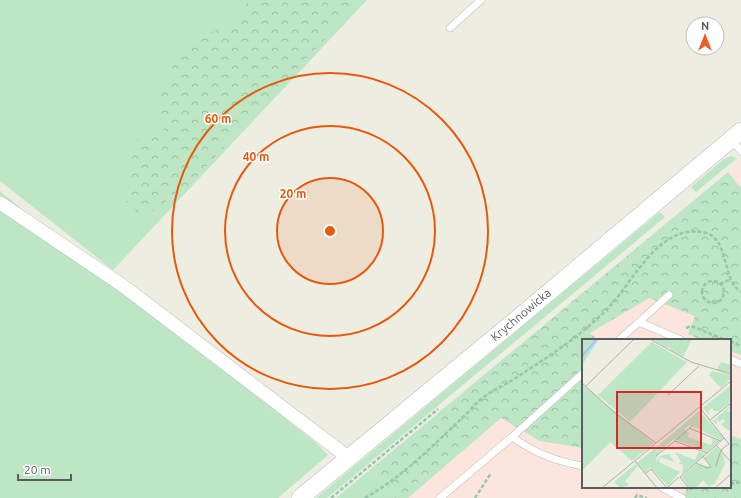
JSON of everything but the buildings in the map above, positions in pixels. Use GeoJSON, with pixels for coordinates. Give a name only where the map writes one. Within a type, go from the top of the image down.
{"type":"FeatureCollection","features":[{"type":"Feature","properties":{"kind":"street","name":"Krychnowicka"},"geometry":{"type":"LineString","coordinates":[[300,498],[738,140]]}},
{"type":"Feature","properties":{"kind":"street"},"geometry":{"type":"LineString","coordinates":[[0,203],[122,285],[349,458]]}},
{"type":"Feature","properties":{"kind":"lane"},"geometry":{"type":"LineString","coordinates":[[450,28],[481,0]]}},
{"type":"Feature","properties":{"kind":"lane"},"geometry":{"type":"LineString","coordinates":[[620,339],[669,295]]}},
{"type":"Feature","properties":{"kind":"lane"},"geometry":{"type":"LineString","coordinates":[[639,322],[679,339]]}},
{"type":"Feature","properties":{"kind":"lane"},"geometry":{"type":"LineString","coordinates":[[731,359],[741,364]]}},
{"type":"Feature","properties":{"kind":"lane"},"geometry":{"type":"LineString","coordinates":[[440,498],[512,437],[582,374]]}},
{"type":"Feature","properties":{"kind":"lane"},"geometry":{"type":"LineString","coordinates":[[512,437],[540,454],[562,462],[582,466]]}},
{"type":"Feature","properties":{"kind":"lane"},"geometry":{"type":"LineString","coordinates":[[663,488],[682,498]]}},
{"type":"Feature","properties":{"kind":"path"},"geometry":{"type":"LineString","coordinates":[[365,498],[396,477],[465,416],[480,400],[559,350],[590,324],[611,305],[647,258],[669,239],[691,231],[704,232],[715,238],[722,250],[733,284],[741,292]]}},
{"type":"Feature","properties":{"kind":"path"},"geometry":{"type":"LineString","coordinates":[[720,284],[731,279]]}},
{"type":"Feature","properties":{"kind":"path"},"geometry":{"type":"LineString","coordinates":[[714,281],[720,284],[724,290],[723,297],[718,302],[711,303],[705,300],[702,294],[703,287],[708,282],[714,281]]}},
{"type":"Feature","properties":{"kind":"path"},"geometry":{"type":"LineString","coordinates":[[731,342],[741,346]]}},
{"type":"Feature","properties":{"kind":"path"},"geometry":{"type":"LineString","coordinates":[[475,498],[489,474],[495,469]]}},
{"type":"Feature","properties":{"kind":"path"},"geometry":{"type":"LineString","coordinates":[[731,484],[741,482]]}},
{"type":"Feature","properties":{"kind":"path"},"geometry":{"type":"LineString","coordinates":[[635,498],[637,495],[647,498]]}},
{"type":"Feature","properties":{"kind":"shaded area"},"geometry":{"type":"Polygon","coordinates":[[[741,161],[741,498],[336,498],[741,161]]]}},
{"type":"Feature","properties":{"kind":"green space"},"geometry":{"type":"Polygon","coordinates":[[[0,0],[367,0],[113,270],[0,181],[0,0]]]}},
{"type":"Feature","properties":{"kind":"green space"},"geometry":{"type":"Polygon","coordinates":[[[247,0],[361,0],[188,186],[143,218],[126,201],[134,141],[164,133],[159,98],[173,66],[194,40],[245,17],[247,0]]]}},
{"type":"Feature","properties":{"kind":"green space"},"geometry":{"type":"Polygon","coordinates":[[[731,156],[737,158],[696,192],[691,187],[724,159],[731,156]]]}},
{"type":"Feature","properties":{"kind":"green space"},"geometry":{"type":"Polygon","coordinates":[[[728,172],[741,188],[741,355],[731,351],[731,339],[700,339],[688,334],[695,316],[649,298],[590,333],[597,339],[582,339],[582,448],[540,441],[501,418],[408,498],[395,498],[371,469],[728,172]]]}},
{"type":"Feature","properties":{"kind":"green space"},"geometry":{"type":"Polygon","coordinates":[[[0,191],[104,277],[314,441],[328,455],[278,498],[0,498],[0,191]]]}},
{"type":"Feature","properties":{"kind":"green space"},"geometry":{"type":"Polygon","coordinates":[[[660,212],[665,217],[327,498],[316,498],[660,212]]]}},
{"type":"Feature","properties":{"kind":"green space"},"geometry":{"type":"Polygon","coordinates":[[[731,435],[741,439],[741,498],[683,498],[687,488],[731,488],[731,435]]]}},
{"type":"Feature","properties":{"kind":"green space"},"geometry":{"type":"Polygon","coordinates":[[[371,469],[395,498],[336,498],[371,469]]]}}]}
